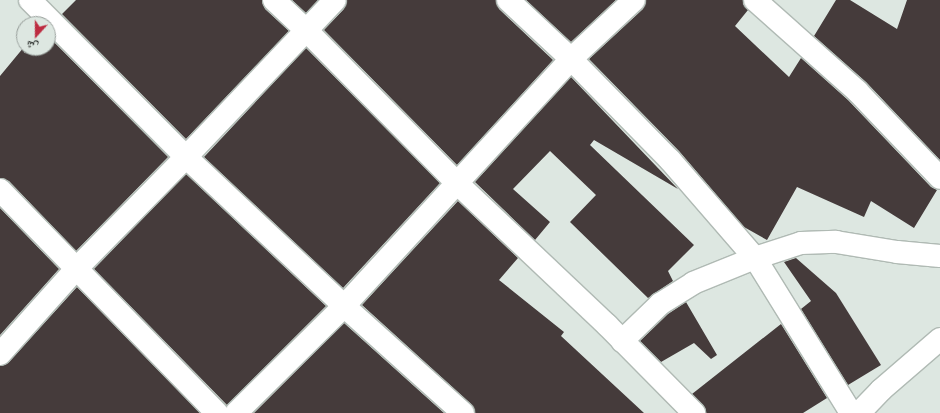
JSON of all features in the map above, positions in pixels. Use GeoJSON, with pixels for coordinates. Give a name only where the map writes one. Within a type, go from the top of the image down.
{"type":"FeatureCollection","features":[{"type":"Feature","properties":{"kind":"street"},"geometry":{"type":"LineString","coordinates":[[30,0],[186,157],[344,306],[463,413]]}},
{"type":"Feature","properties":{"kind":"street"},"geometry":{"type":"LineString","coordinates":[[274,0],[306,30],[458,184],[622,341],[694,413]]}},
{"type":"Feature","properties":{"kind":"street"},"geometry":{"type":"LineString","coordinates":[[0,354],[76,269],[186,157],[335,0]]}},
{"type":"Feature","properties":{"kind":"street"},"geometry":{"type":"LineString","coordinates":[[508,0],[571,59],[670,160],[755,258],[851,413]]}},
{"type":"Feature","properties":{"kind":"street"},"geometry":{"type":"LineString","coordinates":[[236,413],[344,306],[458,184],[571,59],[634,0]]}},
{"type":"Feature","properties":{"kind":"street"},"geometry":{"type":"LineString","coordinates":[[755,0],[857,91],[940,178]]}},
{"type":"Feature","properties":{"kind":"street"},"geometry":{"type":"LineString","coordinates":[[0,190],[217,413]]}},
{"type":"Feature","properties":{"kind":"street"},"geometry":{"type":"LineString","coordinates":[[622,341],[660,304],[693,283],[755,258],[801,243],[836,242],[897,252],[940,256]]}},
{"type":"Feature","properties":{"kind":"street"},"geometry":{"type":"LineString","coordinates":[[859,413],[881,390],[940,339]]}},
{"type":"Feature","properties":{"kind":"building"},"geometry":{"type":"Polygon","coordinates":[[[76,0],[262,0],[265,9],[289,31],[186,139],[62,14],[76,0]]]}},
{"type":"Feature","properties":{"kind":"building"},"geometry":{"type":"Polygon","coordinates":[[[292,0],[318,0],[306,13],[292,0]]]}},
{"type":"Feature","properties":{"kind":"building"},"geometry":{"type":"Polygon","coordinates":[[[347,0],[496,0],[499,9],[553,60],[457,165],[324,30],[344,9],[347,0]]]}},
{"type":"Feature","properties":{"kind":"building"},"geometry":{"type":"Polygon","coordinates":[[[526,0],[616,0],[571,42],[526,0]]]}},
{"type":"Feature","properties":{"kind":"building"},"geometry":{"type":"Polygon","coordinates":[[[646,0],[743,0],[743,4],[748,10],[735,26],[789,77],[801,58],[848,100],[931,187],[937,190],[914,228],[871,201],[864,217],[797,187],[767,240],[744,227],[679,151],[589,59],[643,9],[646,0]]]}},
{"type":"Feature","properties":{"kind":"building"},"geometry":{"type":"Polygon","coordinates":[[[836,0],[850,0],[897,29],[907,0],[940,0],[940,160],[866,82],[814,36],[836,0]]]}},
{"type":"Feature","properties":{"kind":"building"},"geometry":{"type":"Polygon","coordinates":[[[56,44],[168,157],[76,251],[9,181],[0,178],[0,76],[17,56],[56,56],[56,44]]]}},
{"type":"Feature","properties":{"kind":"building"},"geometry":{"type":"Polygon","coordinates":[[[306,48],[440,183],[343,288],[204,157],[306,48]]]}},
{"type":"Feature","properties":{"kind":"building"},"geometry":{"type":"Polygon","coordinates":[[[571,77],[678,189],[594,140],[590,145],[694,245],[668,271],[673,281],[648,298],[570,222],[596,195],[550,151],[513,189],[550,222],[535,240],[475,182],[571,77]]]}},
{"type":"Feature","properties":{"kind":"building"},"geometry":{"type":"Polygon","coordinates":[[[186,174],[326,306],[227,405],[94,269],[186,174]]]}},
{"type":"Feature","properties":{"kind":"building"},"geometry":{"type":"Polygon","coordinates":[[[458,201],[518,258],[499,280],[564,332],[561,336],[644,413],[475,413],[471,404],[362,305],[458,201]]]}},
{"type":"Feature","properties":{"kind":"building"},"geometry":{"type":"Polygon","coordinates":[[[0,208],[59,269],[0,335],[0,208]]]}},
{"type":"Feature","properties":{"kind":"building"},"geometry":{"type":"Polygon","coordinates":[[[796,258],[836,293],[881,365],[848,385],[801,309],[811,301],[784,262],[796,258]]]}},
{"type":"Feature","properties":{"kind":"building"},"geometry":{"type":"Polygon","coordinates":[[[77,287],[200,413],[0,413],[0,366],[9,362],[77,287]]]}},
{"type":"Feature","properties":{"kind":"building"},"geometry":{"type":"Polygon","coordinates":[[[686,302],[717,355],[711,359],[694,343],[661,362],[640,341],[668,314],[686,302]]]}},
{"type":"Feature","properties":{"kind":"building"},"geometry":{"type":"Polygon","coordinates":[[[344,323],[444,413],[254,413],[344,323]]]}},
{"type":"Feature","properties":{"kind":"building"},"geometry":{"type":"Polygon","coordinates":[[[781,324],[827,398],[803,413],[706,413],[703,405],[692,394],[781,324]]]}}]}
